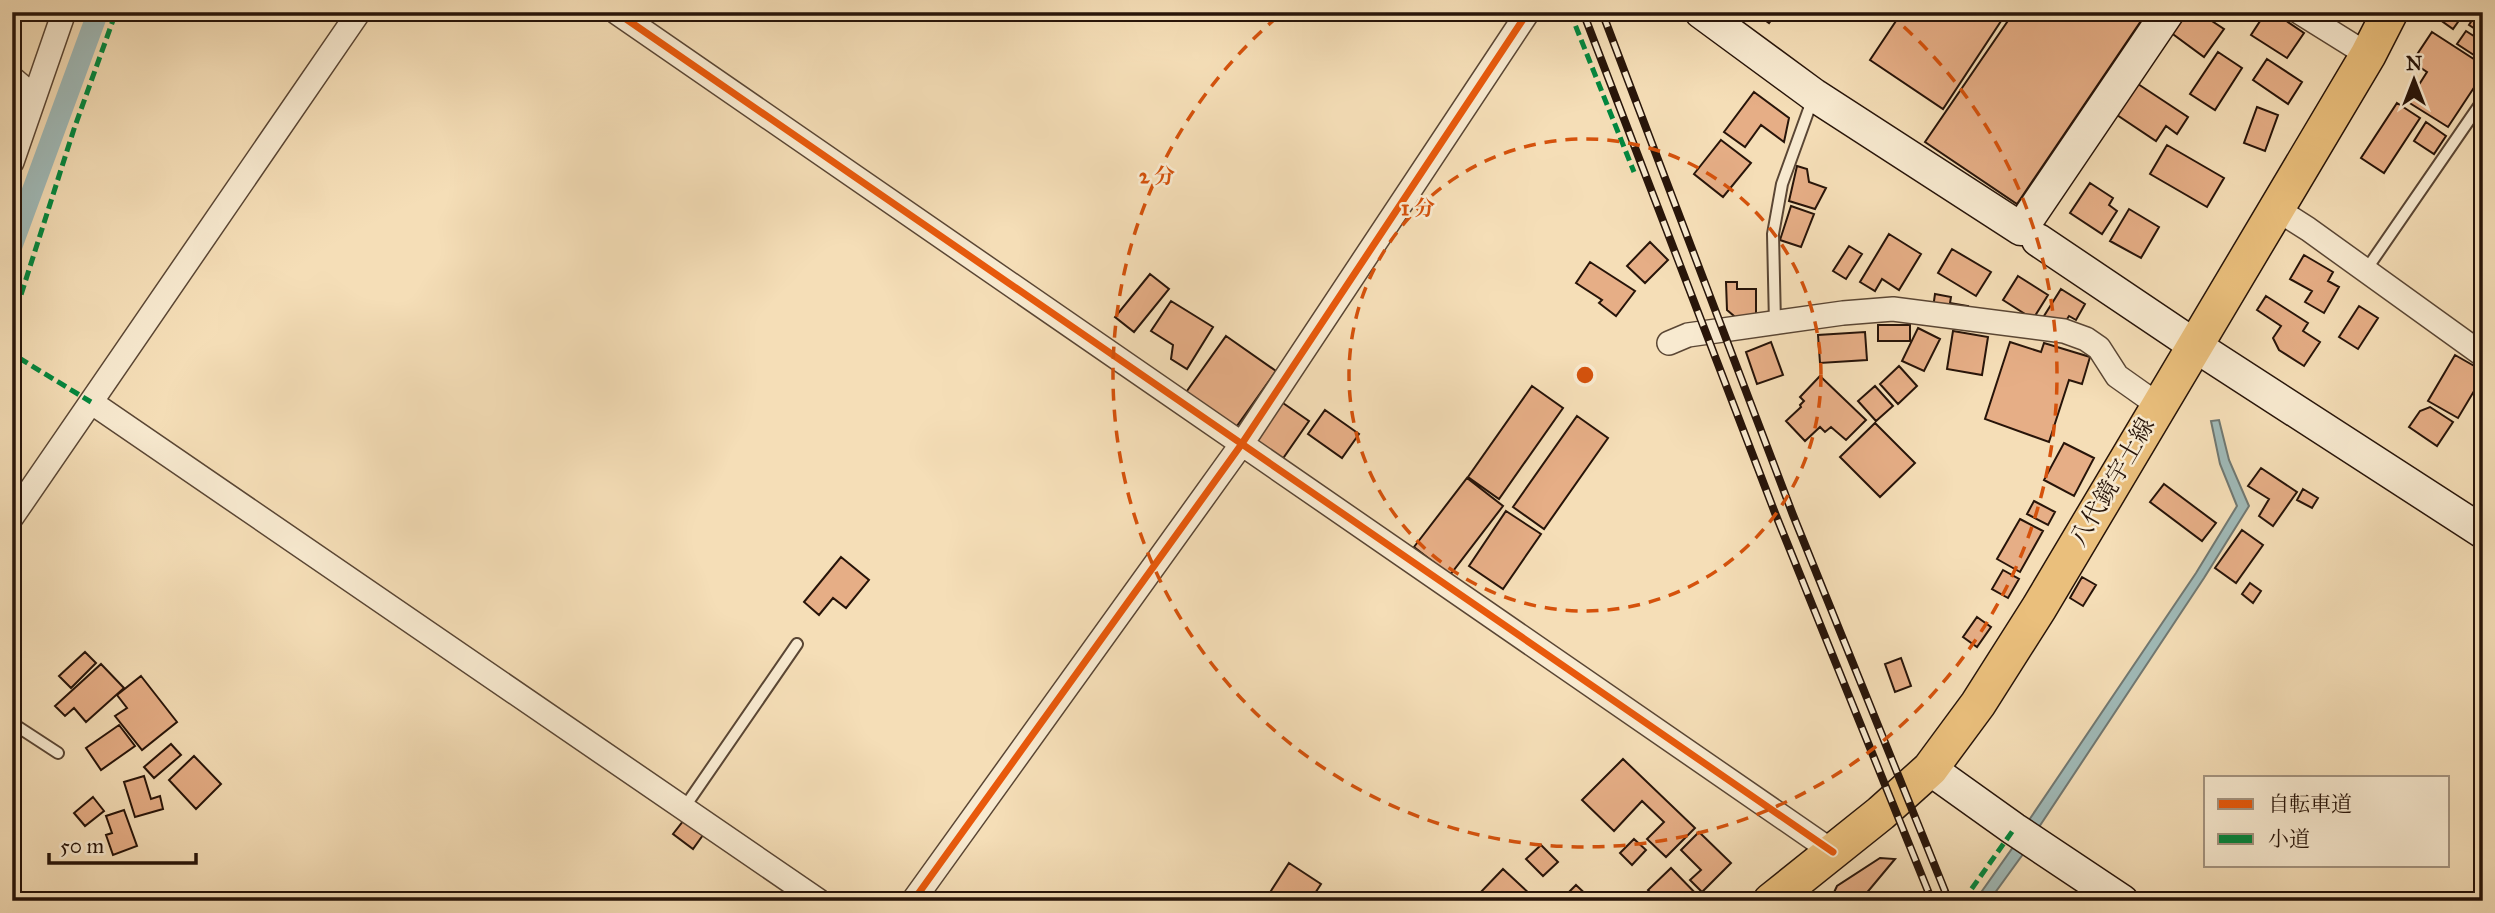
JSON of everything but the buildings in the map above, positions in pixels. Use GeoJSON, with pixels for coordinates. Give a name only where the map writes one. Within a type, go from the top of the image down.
{"type":"FeatureCollection","features":[{"type":"Feature","properties":{"kind":"main road","name":"八代鏡宇土線"},"geometry":{"type":"LineString","coordinates":[[1772,901],[1881,814],[1930,769],[1978,704],[2039,608],[2368,55],[2390,12]]}},
{"type":"Feature","properties":{"kind":"street"},"geometry":{"type":"LineString","coordinates":[[12,162],[64,12]]}},
{"type":"Feature","properties":{"kind":"street"},"geometry":{"type":"LineString","coordinates":[[12,517],[359,12]]}},
{"type":"Feature","properties":{"kind":"street"},"geometry":{"type":"LineString","coordinates":[[616,12],[1833,852]]}},
{"type":"Feature","properties":{"kind":"street"},"geometry":{"type":"LineString","coordinates":[[913,901],[1241,445],[1528,12]]}},
{"type":"Feature","properties":{"kind":"street"},"geometry":{"type":"LineString","coordinates":[[1701,12],[1814,95],[2021,229],[2168,12]]}},
{"type":"Feature","properties":{"kind":"street"},"geometry":{"type":"LineString","coordinates":[[2299,12],[2368,55]]}},
{"type":"Feature","properties":{"kind":"street"},"geometry":{"type":"LineString","coordinates":[[12,78],[33,96]]}},
{"type":"Feature","properties":{"kind":"street"},"geometry":{"type":"LineString","coordinates":[[2275,208],[2483,355]]}},
{"type":"Feature","properties":{"kind":"street"},"geometry":{"type":"LineString","coordinates":[[2038,240],[2194,345],[2483,532]]}},
{"type":"Feature","properties":{"kind":"street"},"geometry":{"type":"LineString","coordinates":[[1669,343],[1688,335],[1843,313],[1893,309],[2064,331],[2086,339],[2099,348],[2117,376],[2158,405]]}},
{"type":"Feature","properties":{"kind":"street"},"geometry":{"type":"LineString","coordinates":[[91,402],[819,901]]}},
{"type":"Feature","properties":{"kind":"street"},"geometry":{"type":"LineString","coordinates":[[1930,769],[2122,901]]}},
{"type":"Feature","properties":{"kind":"lane"},"geometry":{"type":"LineString","coordinates":[[1776,323],[1773,234],[1782,184],[1814,95]]}},
{"type":"Feature","properties":{"kind":"lane"},"geometry":{"type":"LineString","coordinates":[[2366,270],[2483,100]]}},
{"type":"Feature","properties":{"kind":"lane"},"geometry":{"type":"LineString","coordinates":[[684,808],[797,644]]}},
{"type":"Feature","properties":{"kind":"lane"},"geometry":{"type":"LineString","coordinates":[[12,723],[58,753]]}},
{"type":"Feature","properties":{"kind":"water"},"geometry":{"type":"Polygon","coordinates":[[[2219,420],[2229,460],[2249,506],[2035,833],[2025,826],[2196,573],[2237,506],[2220,464],[2211,421],[2219,420]]]}},
{"type":"Feature","properties":{"kind":"water"},"geometry":{"type":"Polygon","coordinates":[[[2016,843],[2026,850],[1989,901],[1975,901],[2016,843]]]}},
{"type":"Feature","properties":{"kind":"waterway"},"geometry":{"type":"LineString","coordinates":[[12,246],[98,12]]}},
{"type":"Feature","properties":{"kind":"railway"},"geometry":{"type":"LineString","coordinates":[[1583,12],[1775,513],[1932,901]]}},
{"type":"Feature","properties":{"kind":"railway"},"geometry":{"type":"LineString","coordinates":[[1602,12],[1793,515],[1949,901]]}},
{"type":"Feature","properties":{"kind":"marked path"},"geometry":{"type":"LineString","coordinates":[[12,323],[74,129],[116,12]]}},
{"type":"Feature","properties":{"kind":"marked path"},"geometry":{"type":"LineString","coordinates":[[1570,12],[1634,172]]}},
{"type":"Feature","properties":{"kind":"marked path"},"geometry":{"type":"LineString","coordinates":[[19,358],[91,402]]}},
{"type":"Feature","properties":{"kind":"marked path"},"geometry":{"type":"LineString","coordinates":[[1963,901],[2014,829]]}},
{"type":"Feature","properties":{"kind":"cycle path"},"geometry":{"type":"LineString","coordinates":[[616,12],[1833,852]]}},
{"type":"Feature","properties":{"kind":"cycle path"},"geometry":{"type":"LineString","coordinates":[[913,901],[1241,445],[1528,12]]}}]}
